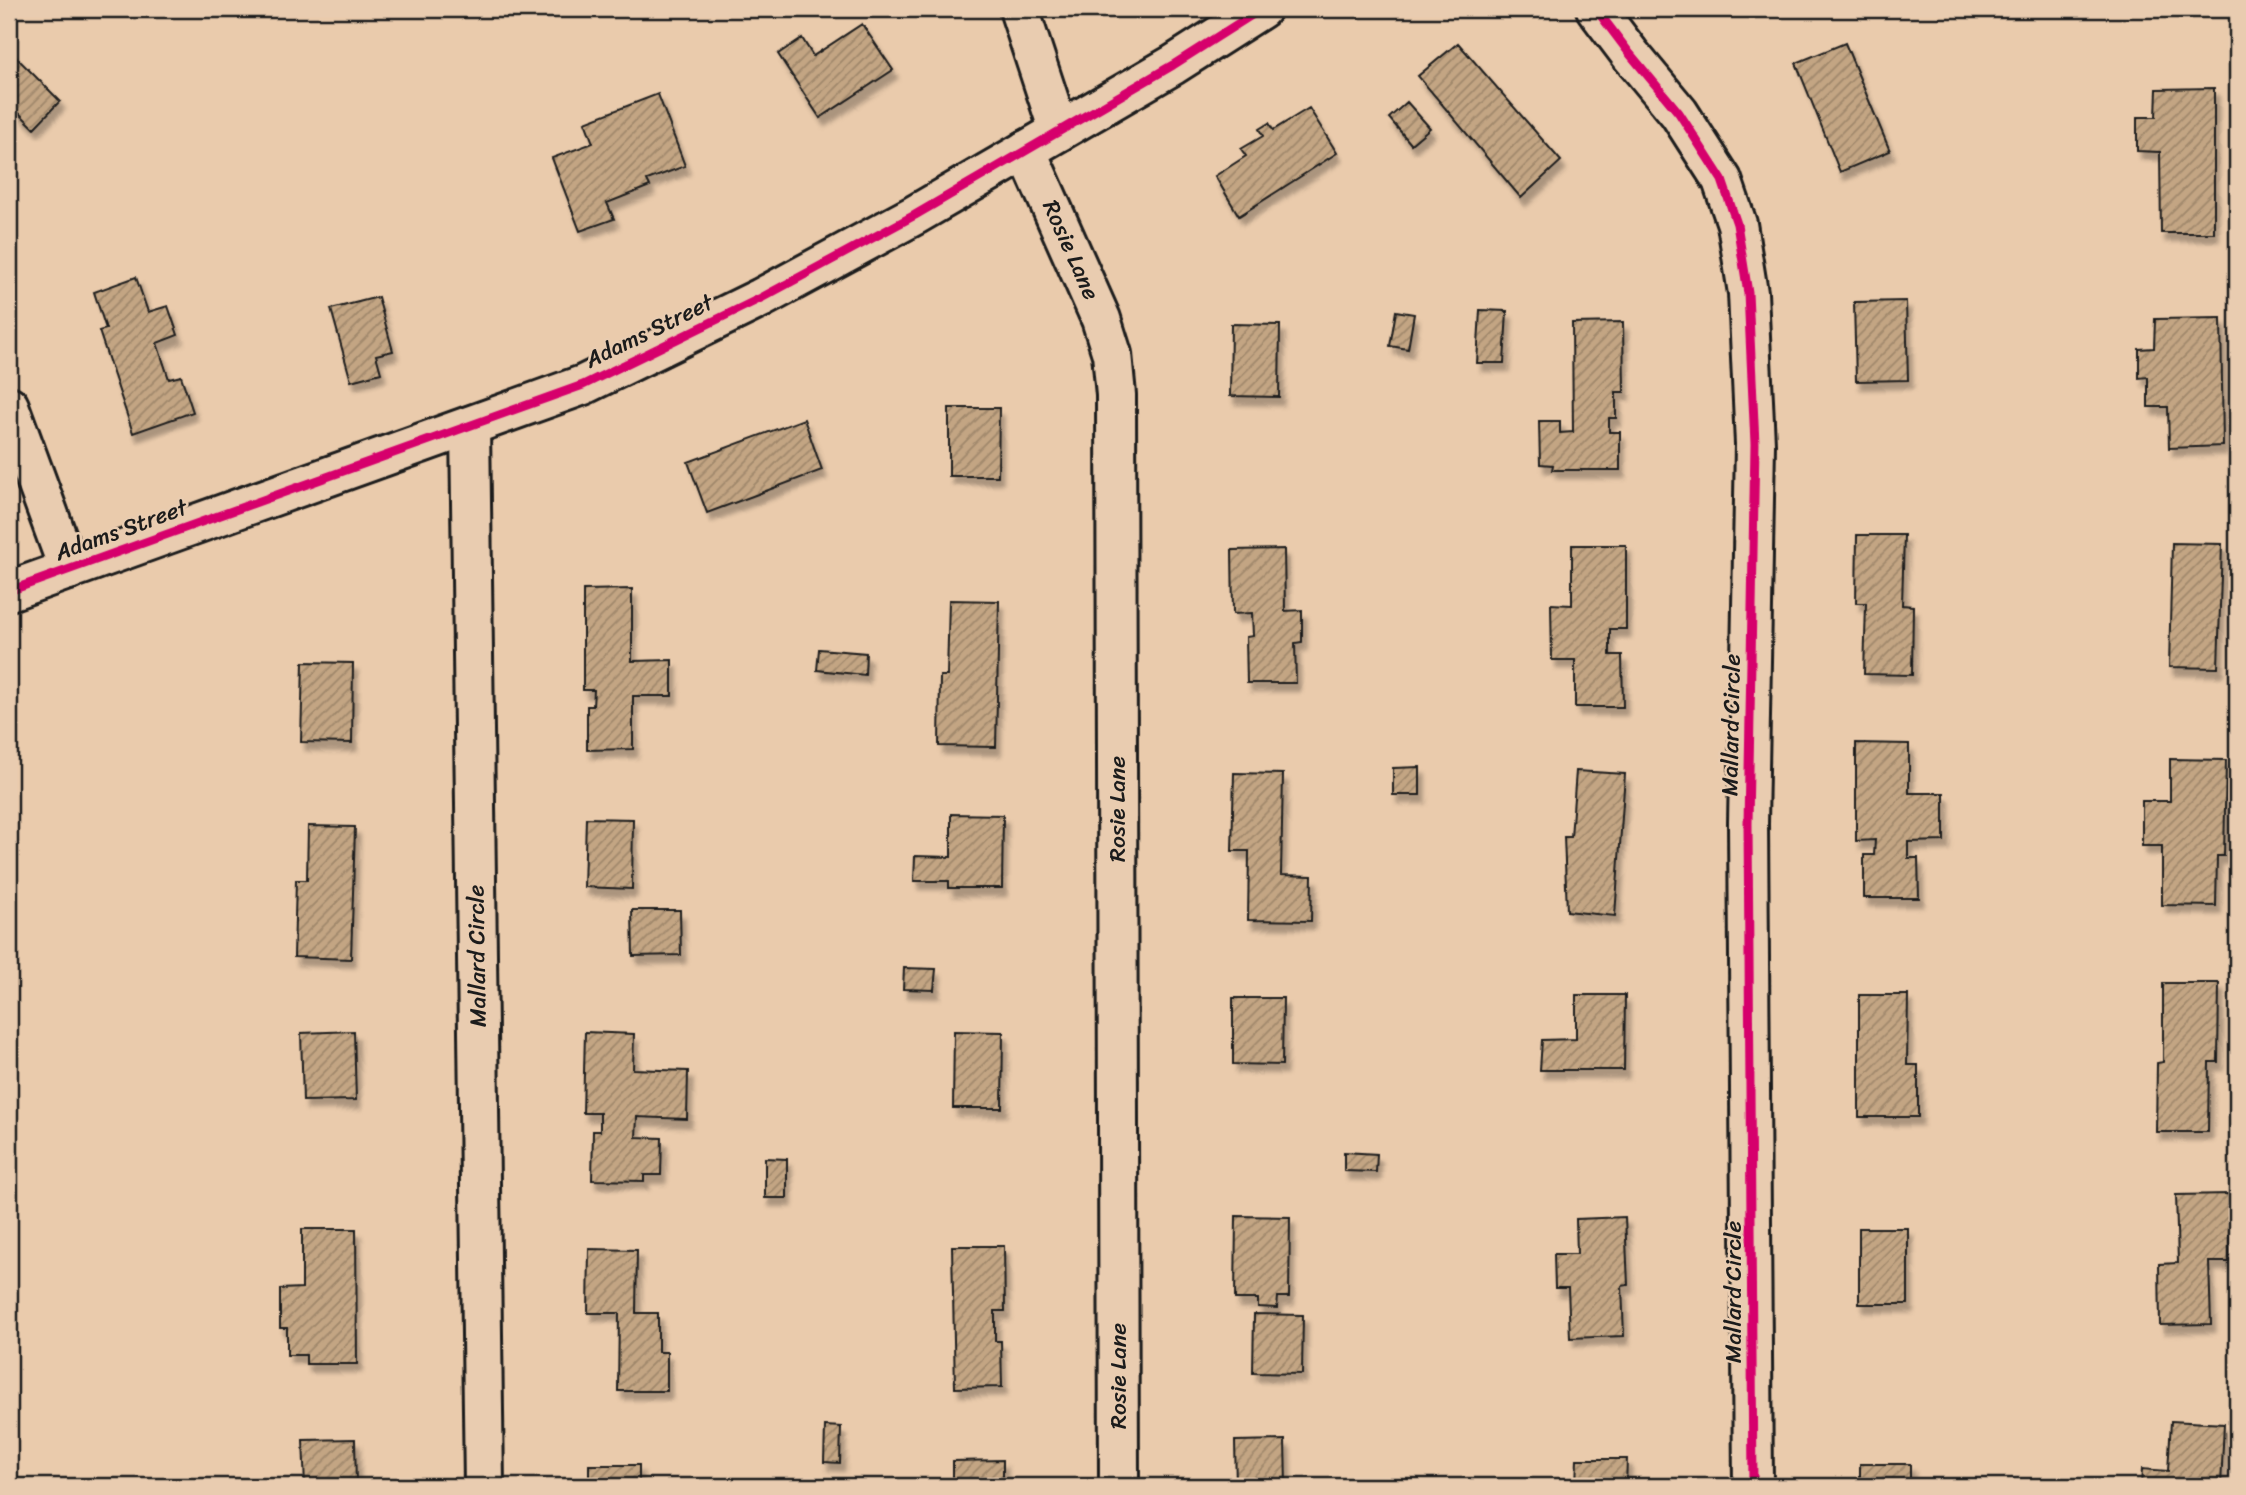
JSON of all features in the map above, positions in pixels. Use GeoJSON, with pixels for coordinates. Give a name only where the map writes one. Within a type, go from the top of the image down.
{"type":"FeatureCollection","features":[{"type":"Feature","properties":{"kind":"street"},"geometry":{"type":"LineString","coordinates":[[1019,9],[1059,131]]}},
{"type":"Feature","properties":{"kind":"street","name":"Adams Street"},"geometry":{"type":"LineString","coordinates":[[9,591],[583,385],[761,298],[915,215],[1173,65],[1261,9]]}},
{"type":"Feature","properties":{"kind":"street","name":"Mallard Circle"},"geometry":{"type":"LineString","coordinates":[[1596,9],[1679,113],[1722,180],[1737,224],[1748,293],[1755,443],[1748,824],[1754,1486]]}},
{"type":"Feature","properties":{"kind":"street","name":"Rosie Lane"},"geometry":{"type":"LineString","coordinates":[[1027,150],[1101,319],[1112,354],[1116,395],[1119,1486]]}},
{"type":"Feature","properties":{"kind":"street"},"geometry":{"type":"LineString","coordinates":[[9,406],[69,569]]}},
{"type":"Feature","properties":{"kind":"street","name":"Mallard Circle"},"geometry":{"type":"LineString","coordinates":[[470,426],[484,1486]]}},
{"type":"Feature","properties":{"kind":"building"},"geometry":{"type":"Polygon","coordinates":[[[862,24],[893,70],[820,118],[778,54],[802,38],[813,56],[862,24]]]}},
{"type":"Feature","properties":{"kind":"building"},"geometry":{"type":"Polygon","coordinates":[[[1458,43],[1561,161],[1521,198],[1418,76],[1458,43]]]}},
{"type":"Feature","properties":{"kind":"building"},"geometry":{"type":"Polygon","coordinates":[[[1845,43],[1890,151],[1840,172],[1796,63],[1845,43]]]}},
{"type":"Feature","properties":{"kind":"building"},"geometry":{"type":"Polygon","coordinates":[[[9,50],[60,101],[34,128],[9,103],[9,50]]]}},
{"type":"Feature","properties":{"kind":"building"},"geometry":{"type":"Polygon","coordinates":[[[2214,88],[2214,233],[2161,233],[2160,152],[2137,151],[2137,117],[2156,117],[2157,89],[2214,88]]]}},
{"type":"Feature","properties":{"kind":"building"},"geometry":{"type":"Polygon","coordinates":[[[658,94],[685,166],[647,180],[650,186],[607,203],[614,219],[580,231],[552,158],[593,143],[585,122],[658,94]]]}},
{"type":"Feature","properties":{"kind":"building"},"geometry":{"type":"Polygon","coordinates":[[[1407,102],[1430,128],[1411,144],[1389,118],[1407,102]]]}},
{"type":"Feature","properties":{"kind":"building"},"geometry":{"type":"Polygon","coordinates":[[[1309,108],[1337,153],[1239,216],[1215,176],[1246,156],[1241,149],[1263,136],[1259,129],[1269,123],[1273,130],[1309,108]]]}},
{"type":"Feature","properties":{"kind":"building"},"geometry":{"type":"Polygon","coordinates":[[[136,277],[148,312],[168,306],[178,335],[157,343],[169,379],[181,376],[193,412],[133,433],[99,331],[106,329],[94,292],[136,277]]]}},
{"type":"Feature","properties":{"kind":"building"},"geometry":{"type":"Polygon","coordinates":[[[378,297],[393,351],[376,355],[381,373],[351,381],[331,309],[378,297]]]}},
{"type":"Feature","properties":{"kind":"building"},"geometry":{"type":"Polygon","coordinates":[[[1906,301],[1908,380],[1856,381],[1854,302],[1906,301]]]}},
{"type":"Feature","properties":{"kind":"building"},"geometry":{"type":"Polygon","coordinates":[[[1480,310],[1507,311],[1504,363],[1477,363],[1480,310]]]}},
{"type":"Feature","properties":{"kind":"building"},"geometry":{"type":"Polygon","coordinates":[[[1396,311],[1414,314],[1408,349],[1390,346],[1396,311]]]}},
{"type":"Feature","properties":{"kind":"building"},"geometry":{"type":"Polygon","coordinates":[[[2221,318],[2223,446],[2169,448],[2168,407],[2148,407],[2148,377],[2139,378],[2139,349],[2154,348],[2155,319],[2221,318]]]}},
{"type":"Feature","properties":{"kind":"building"},"geometry":{"type":"Polygon","coordinates":[[[1623,322],[1624,392],[1616,392],[1616,418],[1609,418],[1609,432],[1620,432],[1620,470],[1552,470],[1553,465],[1540,464],[1539,421],[1560,421],[1560,433],[1573,432],[1572,323],[1623,322]]]}},
{"type":"Feature","properties":{"kind":"building"},"geometry":{"type":"Polygon","coordinates":[[[1231,324],[1280,325],[1279,397],[1230,396],[1231,324]]]}},
{"type":"Feature","properties":{"kind":"building"},"geometry":{"type":"Polygon","coordinates":[[[949,408],[999,408],[998,476],[949,476],[949,408]]]}},
{"type":"Feature","properties":{"kind":"building"},"geometry":{"type":"Polygon","coordinates":[[[804,419],[822,470],[707,513],[688,462],[804,419]]]}},
{"type":"Feature","properties":{"kind":"building"},"geometry":{"type":"Polygon","coordinates":[[[1857,535],[1904,535],[1902,605],[1913,606],[1912,675],[1864,674],[1866,603],[1856,603],[1857,535]]]}},
{"type":"Feature","properties":{"kind":"building"},"geometry":{"type":"Polygon","coordinates":[[[2172,543],[2222,544],[2218,668],[2169,667],[2172,543]]]}},
{"type":"Feature","properties":{"kind":"building"},"geometry":{"type":"Polygon","coordinates":[[[1572,545],[1626,545],[1626,629],[1610,629],[1610,655],[1622,655],[1623,707],[1575,707],[1575,660],[1552,660],[1551,604],[1572,605],[1572,545]]]}},
{"type":"Feature","properties":{"kind":"building"},"geometry":{"type":"Polygon","coordinates":[[[1284,549],[1285,611],[1302,610],[1302,642],[1295,643],[1296,683],[1247,683],[1246,637],[1253,636],[1252,613],[1233,614],[1232,550],[1284,549]]]}},
{"type":"Feature","properties":{"kind":"building"},"geometry":{"type":"Polygon","coordinates":[[[632,589],[632,661],[672,660],[672,696],[633,696],[633,749],[587,750],[587,706],[593,706],[594,690],[583,690],[583,590],[632,589]]]}},
{"type":"Feature","properties":{"kind":"building"},"geometry":{"type":"Polygon","coordinates":[[[949,600],[999,601],[996,747],[939,746],[940,676],[947,676],[949,600]]]}},
{"type":"Feature","properties":{"kind":"building"},"geometry":{"type":"Polygon","coordinates":[[[819,649],[866,653],[865,675],[817,670],[819,649]]]}},
{"type":"Feature","properties":{"kind":"building"},"geometry":{"type":"Polygon","coordinates":[[[303,662],[353,663],[352,743],[301,742],[303,662]]]}},
{"type":"Feature","properties":{"kind":"building"},"geometry":{"type":"Polygon","coordinates":[[[1856,743],[1909,744],[1909,793],[1944,793],[1944,841],[1908,842],[1908,858],[1918,858],[1919,898],[1864,898],[1864,855],[1874,855],[1875,840],[1856,841],[1856,743]]]}},
{"type":"Feature","properties":{"kind":"building"},"geometry":{"type":"Polygon","coordinates":[[[2170,759],[2226,760],[2224,856],[2217,856],[2216,906],[2162,905],[2162,846],[2142,846],[2142,801],[2170,801],[2170,759]]]}},
{"type":"Feature","properties":{"kind":"building"},"geometry":{"type":"Polygon","coordinates":[[[1420,767],[1420,795],[1393,795],[1393,768],[1420,767]]]}},
{"type":"Feature","properties":{"kind":"building"},"geometry":{"type":"Polygon","coordinates":[[[1576,771],[1625,774],[1615,916],[1567,911],[1564,837],[1571,837],[1576,771]]]}},
{"type":"Feature","properties":{"kind":"building"},"geometry":{"type":"Polygon","coordinates":[[[1234,773],[1283,774],[1281,875],[1312,876],[1311,921],[1248,920],[1249,851],[1232,851],[1234,773]]]}},
{"type":"Feature","properties":{"kind":"building"},"geometry":{"type":"Polygon","coordinates":[[[951,814],[1003,815],[1002,888],[949,888],[949,881],[914,881],[915,856],[951,857],[951,814]]]}},
{"type":"Feature","properties":{"kind":"building"},"geometry":{"type":"Polygon","coordinates":[[[586,818],[633,819],[632,889],[584,887],[586,818]]]}},
{"type":"Feature","properties":{"kind":"building"},"geometry":{"type":"Polygon","coordinates":[[[308,826],[355,827],[351,959],[294,957],[296,880],[307,880],[308,826]]]}},
{"type":"Feature","properties":{"kind":"building"},"geometry":{"type":"Polygon","coordinates":[[[632,910],[680,910],[681,955],[633,956],[632,910]]]}},
{"type":"Feature","properties":{"kind":"building"},"geometry":{"type":"Polygon","coordinates":[[[904,968],[936,969],[934,990],[903,989],[904,968]]]}},
{"type":"Feature","properties":{"kind":"building"},"geometry":{"type":"Polygon","coordinates":[[[2163,983],[2219,983],[2218,1062],[2209,1062],[2208,1132],[2156,1132],[2157,1063],[2163,1062],[2163,983]]]}},
{"type":"Feature","properties":{"kind":"building"},"geometry":{"type":"Polygon","coordinates":[[[1576,995],[1625,995],[1624,1070],[1540,1070],[1542,1040],[1576,1039],[1576,995]]]}},
{"type":"Feature","properties":{"kind":"building"},"geometry":{"type":"Polygon","coordinates":[[[1859,995],[1908,995],[1907,1065],[1918,1065],[1918,1117],[1859,1117],[1859,995]]]}},
{"type":"Feature","properties":{"kind":"building"},"geometry":{"type":"Polygon","coordinates":[[[1233,998],[1283,998],[1282,1065],[1233,1064],[1233,998]]]}},
{"type":"Feature","properties":{"kind":"building"},"geometry":{"type":"Polygon","coordinates":[[[354,1031],[356,1100],[303,1101],[301,1033],[354,1031]]]}},
{"type":"Feature","properties":{"kind":"building"},"geometry":{"type":"Polygon","coordinates":[[[954,1031],[1003,1032],[1002,1108],[953,1108],[954,1031]]]}},
{"type":"Feature","properties":{"kind":"building"},"geometry":{"type":"Polygon","coordinates":[[[585,1032],[634,1034],[633,1069],[688,1071],[687,1119],[637,1117],[636,1137],[662,1138],[661,1175],[644,1175],[644,1181],[592,1180],[593,1131],[600,1131],[600,1113],[583,1113],[585,1032]]]}},
{"type":"Feature","properties":{"kind":"building"},"geometry":{"type":"Polygon","coordinates":[[[1344,1152],[1377,1154],[1376,1172],[1344,1171],[1344,1152]]]}},
{"type":"Feature","properties":{"kind":"building"},"geometry":{"type":"Polygon","coordinates":[[[765,1158],[787,1159],[787,1198],[765,1198],[765,1158]]]}},
{"type":"Feature","properties":{"kind":"building"},"geometry":{"type":"Polygon","coordinates":[[[2229,1194],[2230,1262],[2209,1262],[2211,1324],[2160,1325],[2159,1264],[2178,1263],[2176,1195],[2229,1194]]]}},
{"type":"Feature","properties":{"kind":"building"},"geometry":{"type":"Polygon","coordinates":[[[1236,1216],[1290,1217],[1289,1297],[1278,1297],[1277,1308],[1258,1307],[1258,1299],[1235,1299],[1236,1216]]]}},
{"type":"Feature","properties":{"kind":"building"},"geometry":{"type":"Polygon","coordinates":[[[1625,1217],[1628,1285],[1622,1286],[1624,1336],[1570,1338],[1568,1288],[1555,1288],[1554,1254],[1577,1254],[1576,1219],[1625,1217]]]}},
{"type":"Feature","properties":{"kind":"building"},"geometry":{"type":"Polygon","coordinates":[[[1859,1228],[1908,1228],[1908,1304],[1859,1304],[1859,1228]]]}},
{"type":"Feature","properties":{"kind":"building"},"geometry":{"type":"Polygon","coordinates":[[[302,1229],[356,1229],[357,1364],[306,1364],[306,1355],[287,1355],[287,1328],[280,1328],[280,1289],[302,1288],[302,1229]]]}},
{"type":"Feature","properties":{"kind":"building"},"geometry":{"type":"Polygon","coordinates":[[[952,1246],[1004,1246],[1005,1311],[995,1311],[995,1341],[1001,1341],[1002,1387],[955,1388],[952,1246]]]}},
{"type":"Feature","properties":{"kind":"building"},"geometry":{"type":"Polygon","coordinates":[[[589,1249],[637,1250],[636,1313],[658,1313],[658,1352],[667,1352],[667,1391],[618,1391],[619,1313],[588,1313],[589,1249]]]}},
{"type":"Feature","properties":{"kind":"building"},"geometry":{"type":"Polygon","coordinates":[[[1254,1314],[1303,1315],[1302,1374],[1253,1373],[1254,1314]]]}},
{"type":"Feature","properties":{"kind":"building"},"geometry":{"type":"Polygon","coordinates":[[[2171,1421],[2224,1424],[2221,1486],[2141,1486],[2142,1469],[2168,1471],[2171,1421]]]}},
{"type":"Feature","properties":{"kind":"building"},"geometry":{"type":"Polygon","coordinates":[[[825,1426],[841,1427],[840,1463],[824,1462],[825,1426]]]}},
{"type":"Feature","properties":{"kind":"building"},"geometry":{"type":"Polygon","coordinates":[[[355,1439],[356,1486],[305,1486],[303,1440],[355,1439]]]}},
{"type":"Feature","properties":{"kind":"building"},"geometry":{"type":"Polygon","coordinates":[[[1285,1440],[1286,1486],[1236,1486],[1235,1441],[1285,1440]]]}},
{"type":"Feature","properties":{"kind":"building"},"geometry":{"type":"Polygon","coordinates":[[[1577,1459],[1627,1459],[1626,1486],[1576,1486],[1577,1459]]]}},
{"type":"Feature","properties":{"kind":"building"},"geometry":{"type":"Polygon","coordinates":[[[1003,1460],[1003,1486],[953,1486],[953,1461],[1003,1460]]]}},
{"type":"Feature","properties":{"kind":"building"},"geometry":{"type":"Polygon","coordinates":[[[1860,1464],[1910,1464],[1910,1486],[1860,1486],[1860,1464]]]}},
{"type":"Feature","properties":{"kind":"building"},"geometry":{"type":"Polygon","coordinates":[[[589,1465],[639,1465],[639,1486],[589,1486],[589,1465]]]}},
{"type":"Feature","properties":{"kind":"cycle path"},"geometry":{"type":"LineString","coordinates":[[9,591],[583,385],[761,298],[915,215],[1173,65],[1261,9]]}},
{"type":"Feature","properties":{"kind":"cycle path"},"geometry":{"type":"LineString","coordinates":[[1596,9],[1679,113],[1722,180],[1737,224],[1748,293],[1755,444],[1748,824],[1753,1486]]}}]}
